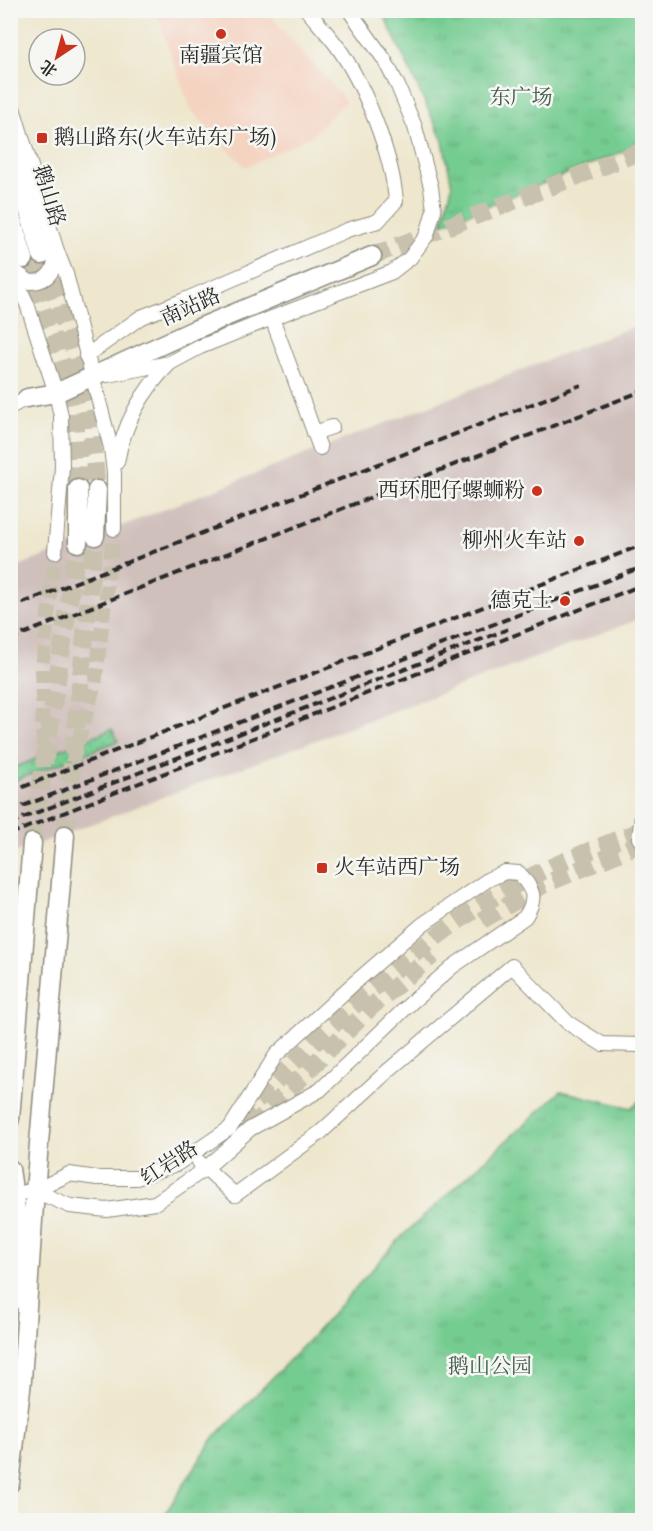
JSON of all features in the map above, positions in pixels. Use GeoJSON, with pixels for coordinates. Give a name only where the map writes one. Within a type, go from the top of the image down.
{"type":"FeatureCollection","features":[{"type":"Feature","properties":{"kind":"main road","name":"鹅山路"},"geometry":{"type":"LineString","coordinates":[[10,150],[29,260]]}},
{"type":"Feature","properties":{"kind":"main road","name":"鹅山路"},"geometry":{"type":"LineString","coordinates":[[10,214],[29,260]]}},
{"type":"Feature","properties":{"kind":"main road","name":"南站路"},"geometry":{"type":"LineString","coordinates":[[27,398],[56,393],[93,378],[194,330],[372,256]]}},
{"type":"Feature","properties":{"kind":"main road"},"geometry":{"type":"LineString","coordinates":[[78,489],[78,543]]}},
{"type":"Feature","properties":{"kind":"main road"},"geometry":{"type":"LineString","coordinates":[[95,536],[97,490]]}},
{"type":"Feature","properties":{"kind":"main road"},"geometry":{"type":"LineString","coordinates":[[10,1483],[22,1380],[35,1191],[65,835]]}},
{"type":"Feature","properties":{"kind":"main road"},"geometry":{"type":"LineString","coordinates":[[10,1119],[32,843]]}},
{"type":"Feature","properties":{"kind":"main road"},"geometry":{"type":"LineString","coordinates":[[10,1169],[18,1223],[10,1302]]}},
{"type":"Feature","properties":{"kind":"street"},"geometry":{"type":"LineString","coordinates":[[86,356],[141,317],[182,302],[347,230],[378,221],[396,201],[394,179],[388,158],[361,87],[337,47],[307,10]]}},
{"type":"Feature","properties":{"kind":"street"},"geometry":{"type":"LineString","coordinates":[[93,378],[170,363],[200,347],[392,272],[410,258],[427,235],[434,210],[415,127],[384,59],[349,10]]}},
{"type":"Feature","properties":{"kind":"street"},"geometry":{"type":"LineString","coordinates":[[10,98],[29,260],[27,304],[56,393],[61,416],[62,467],[55,552]]}},
{"type":"Feature","properties":{"kind":"street"},"geometry":{"type":"LineString","coordinates":[[29,260],[66,274],[111,448],[114,473],[114,529]]}},
{"type":"Feature","properties":{"kind":"street"},"geometry":{"type":"LineString","coordinates":[[272,318],[320,448]]}},
{"type":"Feature","properties":{"kind":"street"},"geometry":{"type":"LineString","coordinates":[[114,473],[129,418],[170,363]]}},
{"type":"Feature","properties":{"kind":"street"},"geometry":{"type":"LineString","coordinates":[[10,407],[27,398]]}},
{"type":"Feature","properties":{"kind":"street"},"geometry":{"type":"LineString","coordinates":[[315,433],[332,427]]}},
{"type":"Feature","properties":{"kind":"street"},"geometry":{"type":"LineString","coordinates":[[642,816],[639,838],[642,842]]}},
{"type":"Feature","properties":{"kind":"street","name":"红岩路"},"geometry":{"type":"LineString","coordinates":[[12,1194],[35,1191],[69,1174],[98,1178],[136,1178],[177,1164],[230,1128],[276,1055],[351,985],[423,924],[473,888],[505,872],[519,873],[531,887],[534,898],[532,907],[525,917],[452,967],[320,1090],[250,1129],[205,1168],[155,1203],[107,1210],[70,1206],[35,1191]]}},
{"type":"Feature","properties":{"kind":"street"},"geometry":{"type":"LineString","coordinates":[[191,1154],[235,1195],[321,1132],[390,1069],[512,966],[568,1023],[602,1044],[639,1046],[642,1043]]}},
{"type":"Feature","properties":{"kind":"shaded area"},"geometry":{"type":"Polygon","coordinates":[[[155,11],[266,11],[346,101],[312,136],[245,167],[191,110],[155,11]]]}},
{"type":"Feature","properties":{"kind":"shaded area"},"geometry":{"type":"Polygon","coordinates":[[[642,323],[642,618],[11,854],[11,569],[642,323]]]}},
{"type":"Feature","properties":{"kind":"green space","name":"东广场"},"geometry":{"type":"Polygon","coordinates":[[[382,11],[642,11],[642,144],[442,224],[452,186],[443,141],[382,11]]]}},
{"type":"Feature","properties":{"kind":"green space"},"geometry":{"type":"Polygon","coordinates":[[[112,729],[118,741],[11,782],[11,769],[112,729]]]}},
{"type":"Feature","properties":{"kind":"green space","name":"鹅山公园"},"geometry":{"type":"Polygon","coordinates":[[[561,1091],[631,1108],[642,1098],[642,1520],[164,1520],[165,1514],[213,1439],[308,1341],[401,1237],[561,1091]]]}},
{"type":"Feature","properties":{"kind":"tunnel"},"geometry":{"type":"LineString","coordinates":[[372,256],[642,151]]}},
{"type":"Feature","properties":{"kind":"tunnel"},"geometry":{"type":"LineString","coordinates":[[42,255],[80,369],[90,414],[97,490]]}},
{"type":"Feature","properties":{"kind":"tunnel"},"geometry":{"type":"LineString","coordinates":[[24,259],[67,377],[75,417],[78,489]]}},
{"type":"Feature","properties":{"kind":"tunnel"},"geometry":{"type":"LineString","coordinates":[[72,763],[95,684],[114,529]]}},
{"type":"Feature","properties":{"kind":"tunnel"},"geometry":{"type":"LineString","coordinates":[[65,835],[95,536]]}},
{"type":"Feature","properties":{"kind":"tunnel"},"geometry":{"type":"LineString","coordinates":[[32,843],[78,543]]}},
{"type":"Feature","properties":{"kind":"tunnel"},"geometry":{"type":"LineString","coordinates":[[43,767],[42,669],[55,552]]}},
{"type":"Feature","properties":{"kind":"tunnel"},"geometry":{"type":"LineString","coordinates":[[237,1120],[356,1004],[452,925],[523,881],[562,862],[642,830]]}},
{"type":"Feature","properties":{"kind":"tunnel"},"geometry":{"type":"LineString","coordinates":[[482,920],[543,885],[642,843]]}},
{"type":"Feature","properties":{"kind":"tunnel"},"geometry":{"type":"LineString","coordinates":[[251,1128],[371,1007],[433,955]]}},
{"type":"Feature","properties":{"kind":"railway"},"geometry":{"type":"LineString","coordinates":[[10,608],[581,385]]}},
{"type":"Feature","properties":{"kind":"railway"},"geometry":{"type":"LineString","coordinates":[[10,639],[642,391]]}},
{"type":"Feature","properties":{"kind":"railway"},"geometry":{"type":"LineString","coordinates":[[10,792],[642,545]]}},
{"type":"Feature","properties":{"kind":"railway"},"geometry":{"type":"LineString","coordinates":[[10,811],[642,567]]}},
{"type":"Feature","properties":{"kind":"railway"},"geometry":{"type":"LineString","coordinates":[[10,834],[642,585]]}},
{"type":"Feature","properties":{"kind":"railway"},"geometry":{"type":"LineString","coordinates":[[10,823],[508,629]]}},
{"type":"Feature","properties":{"kind":"place","name":"南疆宾馆"},"geometry":{"type":"Point","coordinates":[221,34]}},
{"type":"Feature","properties":{"kind":"place","name":"鹅山路东(火车站东广场)"},"geometry":{"type":"Point","coordinates":[42,138]}},
{"type":"Feature","properties":{"kind":"place","name":"西环肥仔螺蛳粉"},"geometry":{"type":"Point","coordinates":[537,491]}},
{"type":"Feature","properties":{"kind":"place","name":"柳州火车站"},"geometry":{"type":"Point","coordinates":[579,541]}},
{"type":"Feature","properties":{"kind":"place","name":"德克士"},"geometry":{"type":"Point","coordinates":[565,601]}},
{"type":"Feature","properties":{"kind":"place","name":"火车站西广场"},"geometry":{"type":"Point","coordinates":[322,868]}}]}
